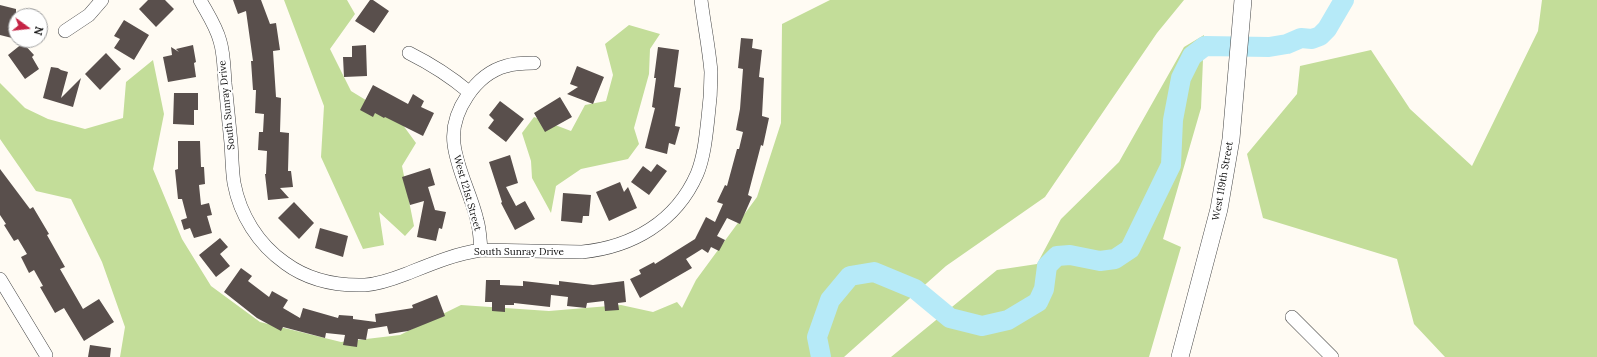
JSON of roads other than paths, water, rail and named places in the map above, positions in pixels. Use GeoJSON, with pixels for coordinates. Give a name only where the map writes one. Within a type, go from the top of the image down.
{"type":"FeatureCollection","features":[{"type":"Feature","properties":{"kind":"street"},"geometry":{"type":"LineString","coordinates":[[65,31],[89,15],[102,0]]}},
{"type":"Feature","properties":{"kind":"street","name":"South Sunray Drive"},"geometry":{"type":"LineString","coordinates":[[200,0],[210,17],[220,40],[224,64],[234,183],[242,208],[251,227],[262,243],[279,259],[307,276],[326,282],[346,285],[367,285],[387,281],[452,256],[481,250],[582,252],[615,247],[654,228],[672,212],[686,194],[697,174],[703,154],[707,132],[711,73],[701,0]]}},
{"type":"Feature","properties":{"kind":"street","name":"West 119th Street"},"geometry":{"type":"LineString","coordinates":[[1180,357],[1219,209],[1231,139],[1242,8]]}},
{"type":"Feature","properties":{"kind":"street"},"geometry":{"type":"LineString","coordinates":[[409,53],[431,64],[469,92]]}},
{"type":"Feature","properties":{"kind":"street","name":"West 121st Street"},"geometry":{"type":"LineString","coordinates":[[481,250],[477,219],[457,161],[453,142],[460,107],[469,92],[481,79],[492,72],[506,65],[534,62]]}},
{"type":"Feature","properties":{"kind":"street"},"geometry":{"type":"LineString","coordinates":[[0,279],[46,355]]}},
{"type":"Feature","properties":{"kind":"street"},"geometry":{"type":"LineString","coordinates":[[1292,317],[1332,357]]}},
{"type":"Feature","properties":{"kind":"waterway"},"geometry":{"type":"LineString","coordinates":[[821,357],[817,337],[830,300],[850,276],[874,272],[915,289],[950,318],[982,326],[1008,320],[1038,302],[1044,289],[1047,266],[1057,256],[1070,255],[1100,261],[1115,259],[1130,249],[1171,165],[1173,120],[1181,78],[1192,56],[1205,46],[1269,47],[1287,44],[1301,38],[1312,39],[1320,36],[1327,29],[1344,0]]}}]}
